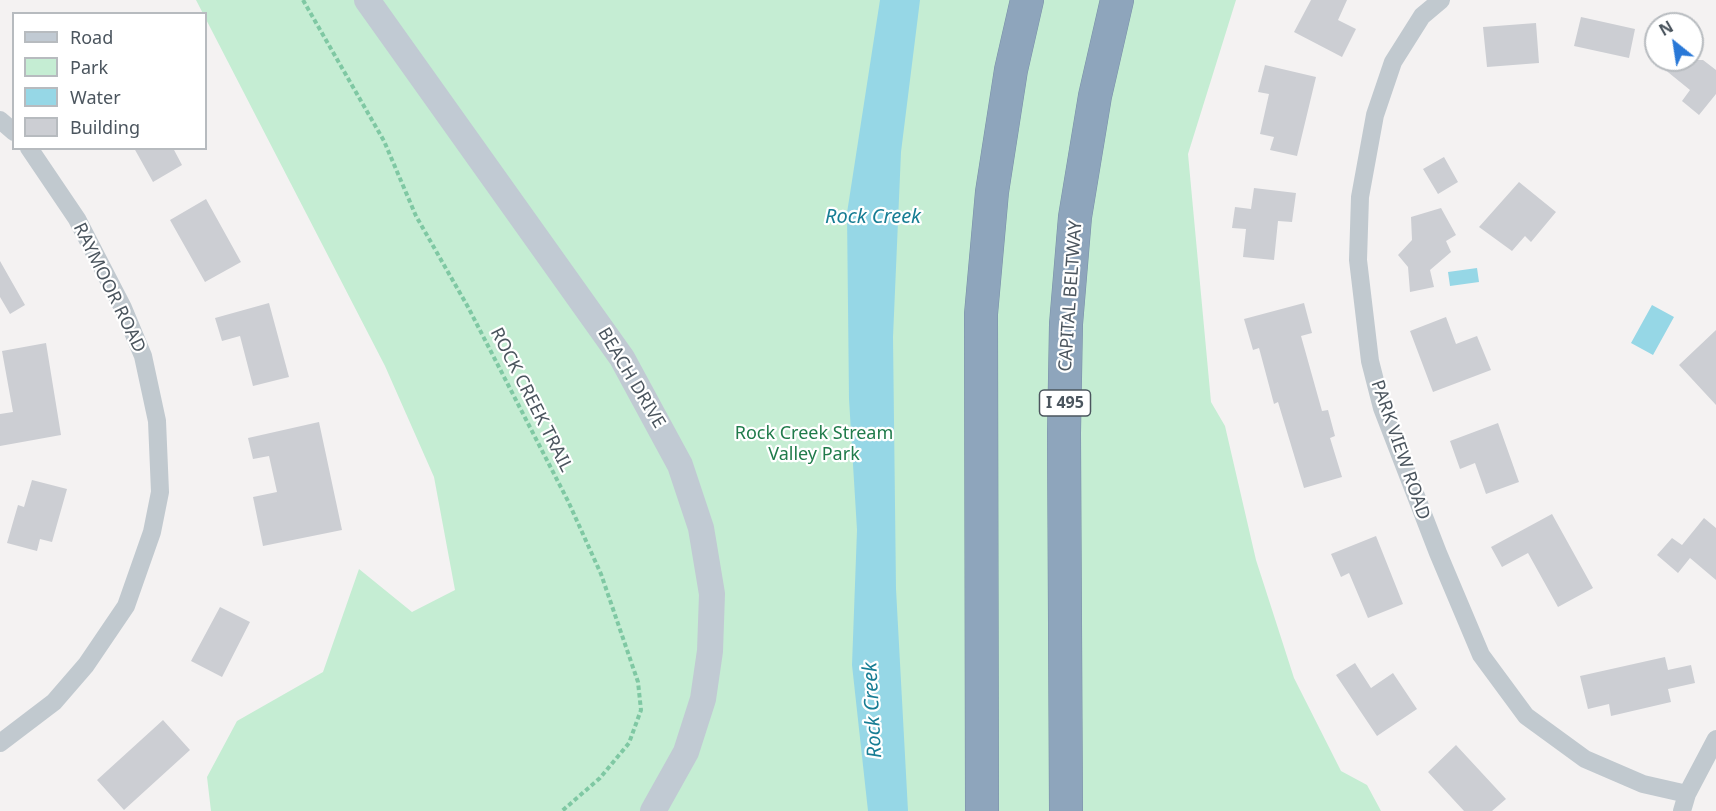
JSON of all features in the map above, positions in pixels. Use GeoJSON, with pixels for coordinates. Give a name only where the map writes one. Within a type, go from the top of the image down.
{"type":"FeatureCollection","features":[{"type":"Feature","properties":{"kind":"highway"},"geometry":{"type":"LineString","coordinates":[[982,811],[981,314],[992,192],[1011,70],[1027,0]]}},
{"type":"Feature","properties":{"kind":"highway","name":"CAPITAL BELTWAY"},"geometry":{"type":"LineString","coordinates":[[1066,811],[1064,433],[1066,324],[1075,217],[1095,96],[1117,0]]}},
{"type":"Feature","properties":{"kind":"street","name":"BEACH DRIVE"},"geometry":{"type":"LineString","coordinates":[[367,0],[622,358],[680,465],[701,528],[705,550],[712,594],[710,651],[703,699],[686,752],[653,811]]}},
{"type":"Feature","properties":{"kind":"street","name":"PARK VIEW ROAD"},"geometry":{"type":"LineString","coordinates":[[1441,0],[1422,16],[1393,62],[1374,115],[1360,197],[1358,260],[1370,361],[1382,408],[1438,553],[1481,655],[1526,716],[1585,759],[1684,802]]}},
{"type":"Feature","properties":{"kind":"street"},"geometry":{"type":"LineString","coordinates":[[0,120],[12,130]]}},
{"type":"Feature","properties":{"kind":"street","name":"RAYMOOR ROAD"},"geometry":{"type":"LineString","coordinates":[[0,743],[54,702],[86,666],[126,606],[152,532],[160,492],[157,421],[143,356],[123,308],[77,219],[30,150]]}},
{"type":"Feature","properties":{"kind":"street"},"geometry":{"type":"LineString","coordinates":[[1684,802],[1716,739]]}},
{"type":"Feature","properties":{"kind":"path","name":"ROCK CREEK TRAIL"},"geometry":{"type":"LineString","coordinates":[[303,0],[384,141],[416,216],[468,307],[568,501],[601,574],[638,682],[641,710],[629,743],[600,778],[562,811]]}},
{"type":"Feature","properties":{"kind":"green space","name":"Rock Creek Stream Valley Park"},"geometry":{"type":"Polygon","coordinates":[[[196,0],[1236,0],[1188,154],[1211,402],[1225,426],[1256,560],[1294,678],[1341,771],[1367,785],[1381,811],[211,811],[207,777],[237,721],[323,672],[359,569],[412,612],[455,590],[434,477],[385,366],[207,21],[207,12],[202,12],[196,0]]]}},
{"type":"Feature","properties":{"kind":"water","name":"Rock Creek"},"geometry":{"type":"Polygon","coordinates":[[[880,0],[920,0],[901,152],[893,337],[896,589],[908,811],[868,811],[852,665],[857,530],[849,399],[847,213],[880,0]]]}},
{"type":"Feature","properties":{"kind":"water"},"geometry":{"type":"Polygon","coordinates":[[[1477,268],[1479,282],[1450,286],[1448,272],[1477,268]]]}},
{"type":"Feature","properties":{"kind":"water"},"geometry":{"type":"Polygon","coordinates":[[[1652,305],[1674,317],[1653,355],[1631,343],[1652,305]]]}},
{"type":"Feature","properties":{"kind":"building"},"geometry":{"type":"Polygon","coordinates":[[[1311,0],[1347,0],[1338,20],[1356,29],[1342,57],[1294,32],[1311,0]]]}},
{"type":"Feature","properties":{"kind":"building"},"geometry":{"type":"Polygon","coordinates":[[[1581,17],[1635,29],[1629,58],[1574,46],[1581,17]]]}},
{"type":"Feature","properties":{"kind":"building"},"geometry":{"type":"Polygon","coordinates":[[[1536,23],[1539,63],[1487,67],[1483,27],[1536,23]]]}},
{"type":"Feature","properties":{"kind":"building"},"geometry":{"type":"Polygon","coordinates":[[[1704,61],[1716,70],[1716,94],[1699,115],[1682,101],[1690,90],[1668,72],[1704,72],[1704,61]]]}},
{"type":"Feature","properties":{"kind":"building"},"geometry":{"type":"Polygon","coordinates":[[[1265,65],[1316,77],[1297,156],[1270,150],[1274,137],[1260,134],[1269,94],[1258,92],[1265,65]]]}},
{"type":"Feature","properties":{"kind":"building"},"geometry":{"type":"Polygon","coordinates":[[[135,150],[174,150],[182,165],[153,182],[135,150]]]}},
{"type":"Feature","properties":{"kind":"building"},"geometry":{"type":"Polygon","coordinates":[[[1444,157],[1458,182],[1438,194],[1423,169],[1444,157]]]}},
{"type":"Feature","properties":{"kind":"building"},"geometry":{"type":"Polygon","coordinates":[[[1519,182],[1556,212],[1531,242],[1525,236],[1512,251],[1479,227],[1519,182]]]}},
{"type":"Feature","properties":{"kind":"building"},"geometry":{"type":"Polygon","coordinates":[[[1254,188],[1296,193],[1292,222],[1278,221],[1274,260],[1243,257],[1246,229],[1232,228],[1235,207],[1251,209],[1254,188]]]}},
{"type":"Feature","properties":{"kind":"building"},"geometry":{"type":"Polygon","coordinates":[[[206,199],[241,262],[205,282],[170,220],[206,199]]]}},
{"type":"Feature","properties":{"kind":"building"},"geometry":{"type":"Polygon","coordinates":[[[1441,208],[1456,235],[1446,241],[1451,252],[1430,270],[1434,287],[1410,292],[1408,267],[1398,255],[1412,240],[1411,217],[1441,208]]]}},
{"type":"Feature","properties":{"kind":"building"},"geometry":{"type":"Polygon","coordinates":[[[0,261],[25,305],[10,314],[0,297],[0,261]]]}},
{"type":"Feature","properties":{"kind":"building"},"geometry":{"type":"Polygon","coordinates":[[[269,303],[289,377],[253,386],[240,336],[222,341],[215,318],[269,303]]]}},
{"type":"Feature","properties":{"kind":"building"},"geometry":{"type":"Polygon","coordinates":[[[1304,303],[1312,333],[1301,336],[1322,411],[1328,410],[1335,436],[1330,438],[1342,477],[1304,488],[1278,402],[1274,404],[1259,348],[1253,350],[1244,319],[1304,303]]]}},
{"type":"Feature","properties":{"kind":"building"},"geometry":{"type":"Polygon","coordinates":[[[1446,317],[1456,344],[1477,336],[1491,370],[1433,392],[1410,331],[1446,317]]]}},
{"type":"Feature","properties":{"kind":"building"},"geometry":{"type":"Polygon","coordinates":[[[1716,330],[1716,405],[1679,365],[1716,330]]]}},
{"type":"Feature","properties":{"kind":"building"},"geometry":{"type":"Polygon","coordinates":[[[46,343],[61,435],[0,446],[0,414],[13,412],[2,351],[46,343]]]}},
{"type":"Feature","properties":{"kind":"building"},"geometry":{"type":"Polygon","coordinates":[[[319,422],[342,530],[263,546],[253,497],[277,492],[269,456],[253,459],[248,438],[319,422]]]}},
{"type":"Feature","properties":{"kind":"building"},"geometry":{"type":"Polygon","coordinates":[[[1498,423],[1519,482],[1486,494],[1475,463],[1460,469],[1450,441],[1498,423]]]}},
{"type":"Feature","properties":{"kind":"building"},"geometry":{"type":"Polygon","coordinates":[[[32,480],[67,489],[52,542],[40,539],[37,551],[7,543],[18,505],[24,507],[32,480]]]}},
{"type":"Feature","properties":{"kind":"building"},"geometry":{"type":"Polygon","coordinates":[[[1552,514],[1593,588],[1558,607],[1528,553],[1502,567],[1491,547],[1552,514]]]}},
{"type":"Feature","properties":{"kind":"building"},"geometry":{"type":"Polygon","coordinates":[[[1704,518],[1716,528],[1716,580],[1690,558],[1678,573],[1657,555],[1672,538],[1682,545],[1704,518]]]}},
{"type":"Feature","properties":{"kind":"building"},"geometry":{"type":"Polygon","coordinates":[[[1376,536],[1403,604],[1368,618],[1349,573],[1341,577],[1331,554],[1376,536]]]}},
{"type":"Feature","properties":{"kind":"building"},"geometry":{"type":"Polygon","coordinates":[[[220,607],[250,622],[222,677],[191,661],[220,607]]]}},
{"type":"Feature","properties":{"kind":"building"},"geometry":{"type":"Polygon","coordinates":[[[1665,657],[1668,670],[1691,665],[1695,683],[1668,689],[1671,702],[1611,716],[1609,704],[1588,709],[1580,676],[1665,657]]]}},
{"type":"Feature","properties":{"kind":"building"},"geometry":{"type":"Polygon","coordinates":[[[1355,663],[1371,688],[1393,673],[1417,709],[1377,736],[1336,675],[1355,663]]]}},
{"type":"Feature","properties":{"kind":"building"},"geometry":{"type":"Polygon","coordinates":[[[163,720],[190,750],[124,810],[97,780],[163,720]]]}},
{"type":"Feature","properties":{"kind":"building"},"geometry":{"type":"Polygon","coordinates":[[[1456,745],[1506,799],[1492,811],[1464,811],[1428,772],[1456,745]]]}}]}
